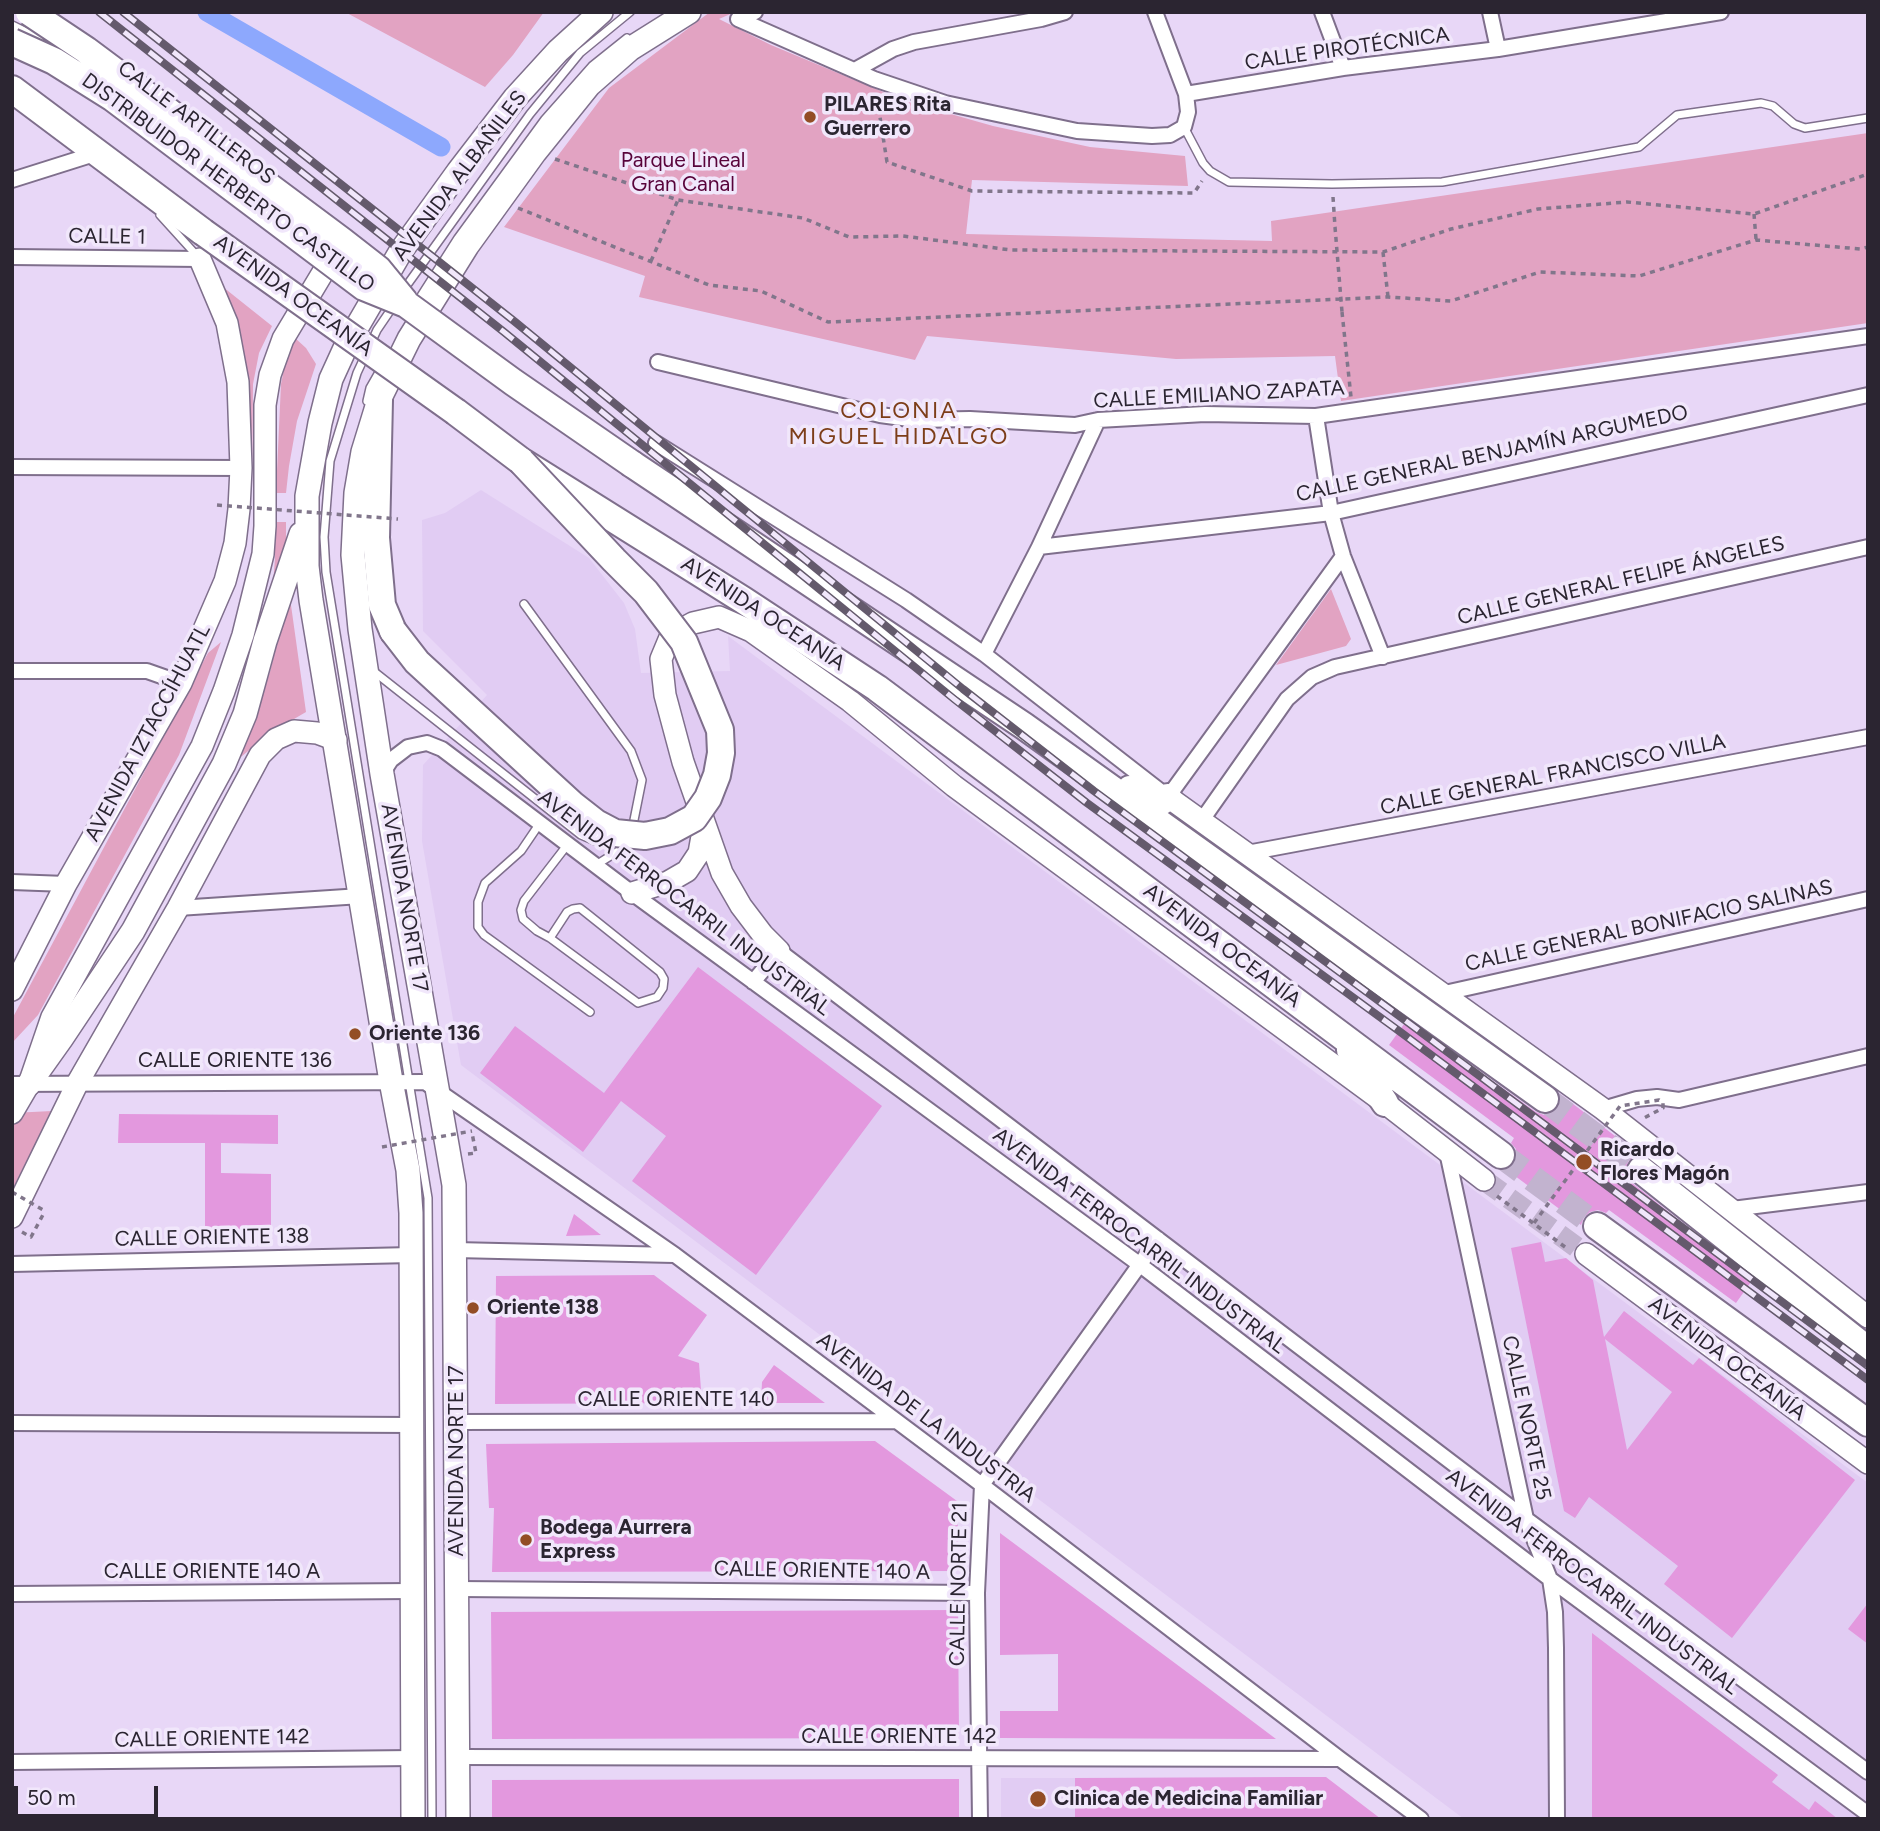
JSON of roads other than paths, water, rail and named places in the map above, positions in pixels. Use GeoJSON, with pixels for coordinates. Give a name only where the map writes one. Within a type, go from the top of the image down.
{"type":"FeatureCollection","features":[{"type":"Feature","properties":{"kind":"highway"},"geometry":{"type":"LineString","coordinates":[[29,12],[86,50],[378,269],[409,309],[632,464],[1024,726],[1545,1099]]}},
{"type":"Feature","properties":{"kind":"highway","name":"DISTRIBUIDOR HERBERTO CASTILLO"},"geometry":{"type":"LineString","coordinates":[[12,42],[54,61],[113,98],[364,287],[409,309]]}},
{"type":"Feature","properties":{"kind":"highway","name":"AVENIDA OCEANÍA"},"geometry":{"type":"LineString","coordinates":[[12,89],[203,232],[521,461],[743,600],[877,688],[1501,1155]]}},
{"type":"Feature","properties":{"kind":"highway"},"geometry":{"type":"LineString","coordinates":[[372,405],[376,538],[383,605],[393,631],[417,662],[573,805],[596,822],[615,833],[645,836],[670,831],[694,818],[708,798],[718,775],[720,730],[684,642],[646,592],[521,461]]}},
{"type":"Feature","properties":{"kind":"highway"},"geometry":{"type":"LineString","coordinates":[[1024,726],[1065,746],[1152,803],[1161,802],[1168,797]]}},
{"type":"Feature","properties":{"kind":"highway"},"geometry":{"type":"LineString","coordinates":[[1339,1034],[1385,1103]]}},
{"type":"Feature","properties":{"kind":"highway"},"geometry":{"type":"LineString","coordinates":[[1641,1170],[1868,1350]]}},
{"type":"Feature","properties":{"kind":"highway","name":"AVENIDA OCEANÍA"},"geometry":{"type":"LineString","coordinates":[[1597,1226],[1868,1423]]}},
{"type":"Feature","properties":{"kind":"main road"},"geometry":{"type":"LineString","coordinates":[[12,1113],[20,1084],[52,1017],[202,746],[224,691],[243,635],[263,554],[265,405],[270,375],[282,339],[325,270],[329,250],[323,222],[312,205],[48,12]]}},
{"type":"Feature","properties":{"kind":"main road","name":"AVENIDA ALBAÑILES"},"geometry":{"type":"LineString","coordinates":[[306,521],[311,469],[331,379],[346,344],[401,251],[421,223],[523,106],[558,51],[601,12]]}},
{"type":"Feature","properties":{"kind":"main road"},"geometry":{"type":"LineString","coordinates":[[372,405],[462,242],[499,201],[535,152],[551,122],[611,64],[689,12]]}},
{"type":"Feature","properties":{"kind":"main road","name":"AVENIDA IZTACCÍHUATL"},"geometry":{"type":"LineString","coordinates":[[12,990],[66,884],[181,683],[225,582],[235,543],[241,468],[238,382],[233,346],[219,299],[200,259]]}},
{"type":"Feature","properties":{"kind":"main road","name":"AVENIDA NORTE 17"},"geometry":{"type":"LineString","coordinates":[[372,405],[363,452],[354,529],[354,580],[428,1084],[454,1185],[458,1819]]}},
{"type":"Feature","properties":{"kind":"main road"},"geometry":{"type":"LineString","coordinates":[[20,1084],[61,1040],[133,931],[224,764],[245,714],[269,629],[306,521]]}},
{"type":"Feature","properties":{"kind":"main road","name":"AVENIDA NORTE 17"},"geometry":{"type":"LineString","coordinates":[[306,521],[311,600],[361,896],[399,1082],[408,1170],[412,1255],[413,1819]]}},
{"type":"Feature","properties":{"kind":"main road","name":"AVENIDA OCEANÍA"},"geometry":{"type":"LineString","coordinates":[[779,951],[741,906],[722,873],[683,762],[665,695],[661,659],[671,635],[693,623],[719,617],[751,631],[850,701],[954,786],[1385,1103],[1488,1186]]}},
{"type":"Feature","properties":{"kind":"main road"},"geometry":{"type":"LineString","coordinates":[[12,1217],[78,1082],[178,908],[260,755],[267,746],[285,734],[302,730],[336,740]]}},
{"type":"Feature","properties":{"kind":"main road"},"geometry":{"type":"LineString","coordinates":[[1168,797],[1603,1109],[1868,1317]]}},
{"type":"Feature","properties":{"kind":"main road"},"geometry":{"type":"LineString","coordinates":[[632,893],[668,883],[687,872],[699,853],[705,823]]}},
{"type":"Feature","properties":{"kind":"main road","name":"AVENIDA OCEANÍA"},"geometry":{"type":"LineString","coordinates":[[1580,1253],[1868,1464]]}},
{"type":"Feature","properties":{"kind":"street"},"geometry":{"type":"LineString","coordinates":[[755,12],[738,19],[874,79],[966,109],[1077,131],[1152,136],[1170,135],[1184,127],[1188,112],[1186,94],[1155,12]]}},
{"type":"Feature","properties":{"kind":"street"},"geometry":{"type":"LineString","coordinates":[[855,70],[893,49],[914,42],[1041,19],[1065,12]]}},
{"type":"Feature","properties":{"kind":"street"},"geometry":{"type":"LineString","coordinates":[[1322,12],[1343,68]]}},
{"type":"Feature","properties":{"kind":"street"},"geometry":{"type":"LineString","coordinates":[[1490,12],[1498,49]]}},
{"type":"Feature","properties":{"kind":"street","name":"CALLE PIROTÉCNICA"},"geometry":{"type":"LineString","coordinates":[[1186,94],[1343,68],[1498,49],[1721,12]]}},
{"type":"Feature","properties":{"kind":"street"},"geometry":{"type":"LineString","coordinates":[[12,180],[88,156]]}},
{"type":"Feature","properties":{"kind":"street","name":"CALLE 1"},"geometry":{"type":"LineString","coordinates":[[12,257],[200,259]]}},
{"type":"Feature","properties":{"kind":"street","name":"CALLE EMILIANO ZAPATA"},"geometry":{"type":"LineString","coordinates":[[658,362],[880,415],[917,420],[970,419],[1075,425],[1098,419],[1205,414],[1316,416],[1868,336]]}},
{"type":"Feature","properties":{"kind":"street","name":"CALLE GENERAL BENJAMÍN ARGUMEDO"},"geometry":{"type":"LineString","coordinates":[[1039,547],[1331,513],[1868,395]]}},
{"type":"Feature","properties":{"kind":"street"},"geometry":{"type":"LineString","coordinates":[[1316,416],[1331,513],[1343,556],[1383,657]]}},
{"type":"Feature","properties":{"kind":"street"},"geometry":{"type":"LineString","coordinates":[[984,654],[1039,547],[1098,419]]}},
{"type":"Feature","properties":{"kind":"street"},"geometry":{"type":"LineString","coordinates":[[656,443],[906,600],[984,654],[1168,797],[1343,556]]}},
{"type":"Feature","properties":{"kind":"street"},"geometry":{"type":"LineString","coordinates":[[12,467],[241,468]]}},
{"type":"Feature","properties":{"kind":"street","name":"CALLE GENERAL FELIPE ÁNGELES"},"geometry":{"type":"LineString","coordinates":[[1202,820],[1287,699],[1312,677],[1335,667],[1868,547]]}},
{"type":"Feature","properties":{"kind":"street"},"geometry":{"type":"LineString","coordinates":[[12,671],[147,671],[181,683]]}},
{"type":"Feature","properties":{"kind":"street","name":"CALLE GENERAL FRANCISCO VILLA"},"geometry":{"type":"LineString","coordinates":[[1247,853],[1868,737]]}},
{"type":"Feature","properties":{"kind":"street","name":"AVENIDA FERROCARRIL INDUSTRIAL"},"geometry":{"type":"LineString","coordinates":[[382,774],[391,760],[408,747],[435,745],[632,893],[1139,1264],[1550,1579],[1868,1814]]}},
{"type":"Feature","properties":{"kind":"street"},"geometry":{"type":"LineString","coordinates":[[12,882],[66,884]]}},
{"type":"Feature","properties":{"kind":"street"},"geometry":{"type":"LineString","coordinates":[[178,908],[361,896]]}},
{"type":"Feature","properties":{"kind":"street","name":"CALLE GENERAL BONIFACIO SALINAS"},"geometry":{"type":"LineString","coordinates":[[1440,993],[1868,899]]}},
{"type":"Feature","properties":{"kind":"street"},"geometry":{"type":"LineString","coordinates":[[753,982],[779,951]]}},
{"type":"Feature","properties":{"kind":"street","name":"AVENIDA FERROCARRIL INDUSTRIAL"},"geometry":{"type":"LineString","coordinates":[[779,951],[1526,1520],[1868,1772]]}},
{"type":"Feature","properties":{"kind":"street"},"geometry":{"type":"LineString","coordinates":[[1603,1109],[1637,1099],[1657,1097],[1679,1100],[1868,1056]]}},
{"type":"Feature","properties":{"kind":"street"},"geometry":{"type":"LineString","coordinates":[[399,1082],[428,1084]]}},
{"type":"Feature","properties":{"kind":"street","name":"CALLE ORIENTE 136"},"geometry":{"type":"LineString","coordinates":[[20,1084],[399,1082]]}},
{"type":"Feature","properties":{"kind":"street","name":"AVENIDA DE LA INDUSTRIA"},"geometry":{"type":"LineString","coordinates":[[428,1084],[675,1255],[1421,1819]]}},
{"type":"Feature","properties":{"kind":"street","name":"CALLE NORTE 25"},"geometry":{"type":"LineString","coordinates":[[1447,1152],[1526,1520],[1550,1579],[1556,1636],[1557,1819]]}},
{"type":"Feature","properties":{"kind":"street"},"geometry":{"type":"LineString","coordinates":[[1732,1209],[1868,1192]]}},
{"type":"Feature","properties":{"kind":"street","name":"CALLE NORTE 21"},"geometry":{"type":"LineString","coordinates":[[980,1819],[977,1593],[982,1485],[1158,1239]]}},
{"type":"Feature","properties":{"kind":"street"},"geometry":{"type":"LineString","coordinates":[[455,1250],[675,1255]]}},
{"type":"Feature","properties":{"kind":"street","name":"CALLE ORIENTE 138"},"geometry":{"type":"LineString","coordinates":[[12,1264],[412,1255]]}},
{"type":"Feature","properties":{"kind":"street","name":"CALLE ORIENTE 140"},"geometry":{"type":"LineString","coordinates":[[457,1422],[895,1421]]}},
{"type":"Feature","properties":{"kind":"street"},"geometry":{"type":"LineString","coordinates":[[12,1423],[412,1425]]}},
{"type":"Feature","properties":{"kind":"street","name":"CALLE ORIENTE 140 A"},"geometry":{"type":"LineString","coordinates":[[457,1588],[977,1593]]}},
{"type":"Feature","properties":{"kind":"street","name":"CALLE ORIENTE 140 A"},"geometry":{"type":"LineString","coordinates":[[12,1594],[412,1591]]}},
{"type":"Feature","properties":{"kind":"street","name":"CALLE ORIENTE 142"},"geometry":{"type":"LineString","coordinates":[[458,1757],[1339,1759]]}},
{"type":"Feature","properties":{"kind":"street","name":"CALLE ORIENTE 142"},"geometry":{"type":"LineString","coordinates":[[12,1762],[413,1758]]}},
{"type":"Feature","properties":{"kind":"lane"},"geometry":{"type":"LineString","coordinates":[[432,1819],[429,1224],[425,1176],[399,1082],[326,572],[325,503],[330,461],[357,373],[377,330],[443,234],[523,106],[580,53],[630,12]]}},
{"type":"Feature","properties":{"kind":"lane"},"geometry":{"type":"LineString","coordinates":[[12,26],[68,52]]}},
{"type":"Feature","properties":{"kind":"lane"},"geometry":{"type":"LineString","coordinates":[[409,309],[592,66],[632,35]]}},
{"type":"Feature","properties":{"kind":"lane"},"geometry":{"type":"LineString","coordinates":[[1184,127],[1203,163],[1210,171],[1229,182],[1332,184],[1442,182],[1639,146],[1677,115],[1760,103],[1773,106],[1794,124],[1805,128],[1868,118]]}},
{"type":"Feature","properties":{"kind":"lane"},"geometry":{"type":"LineString","coordinates":[[56,133],[130,189]]}},
{"type":"Feature","properties":{"kind":"lane"},"geometry":{"type":"LineString","coordinates":[[151,207],[186,241],[200,259]]}},
{"type":"Feature","properties":{"kind":"lane"},"geometry":{"type":"LineString","coordinates":[[306,232],[317,254],[317,282]]}},
{"type":"Feature","properties":{"kind":"lane"},"geometry":{"type":"LineString","coordinates":[[372,405],[370,388],[387,356]]}},
{"type":"Feature","properties":{"kind":"lane"},"geometry":{"type":"LineString","coordinates":[[344,551],[345,563]]}},
{"type":"Feature","properties":{"kind":"lane"},"geometry":{"type":"LineString","coordinates":[[524,604],[631,751],[642,780],[631,839],[624,848],[596,865]]}},
{"type":"Feature","properties":{"kind":"lane"},"geometry":{"type":"LineString","coordinates":[[365,665],[581,835],[605,842],[631,839]]}},
{"type":"Feature","properties":{"kind":"lane"},"geometry":{"type":"LineString","coordinates":[[364,718],[387,854]]}},
{"type":"Feature","properties":{"kind":"lane"},"geometry":{"type":"LineString","coordinates":[[541,823],[521,851],[485,883],[478,902],[478,927],[484,935],[590,1012]]}},
{"type":"Feature","properties":{"kind":"lane"},"geometry":{"type":"LineString","coordinates":[[550,938],[567,912],[580,908],[660,972],[664,979],[663,988],[657,997],[638,1003],[523,919],[521,910],[524,901],[568,844]]}},
{"type":"Feature","properties":{"kind":"lane"},"geometry":{"type":"LineString","coordinates":[[445,1217],[449,1819]]}},
{"type":"Feature","properties":{"kind":"waterway"},"geometry":{"type":"LineString","coordinates":[[207,12],[441,147]]}},
{"type":"Feature","properties":{"kind":"tunnel"},"geometry":{"type":"LineString","coordinates":[[1545,1099],[1641,1170]]}},
{"type":"Feature","properties":{"kind":"tunnel"},"geometry":{"type":"LineString","coordinates":[[1501,1155],[1597,1226]]}},
{"type":"Feature","properties":{"kind":"tunnel"},"geometry":{"type":"LineString","coordinates":[[1484,1180],[1586,1254]]}},
{"type":"Feature","properties":{"kind":"railway"},"geometry":{"type":"LineString","coordinates":[[99,12],[504,332],[954,699],[1087,803],[1868,1380]]}},
{"type":"Feature","properties":{"kind":"railway"},"geometry":{"type":"LineString","coordinates":[[123,12],[514,321],[963,689],[1094,791],[1868,1366]]}},
{"type":"Feature","properties":{"kind":"place","name":"PILARES Rita Guerrero"},"geometry":{"type":"Point","coordinates":[810,117]}},
{"type":"Feature","properties":{"kind":"place","name":"Oriente 136"},"geometry":{"type":"Point","coordinates":[355,1034]}},
{"type":"Feature","properties":{"kind":"place","name":"Ricardo Flores Magón"},"geometry":{"type":"Point","coordinates":[1584,1162]}},
{"type":"Feature","properties":{"kind":"place","name":"Oriente 138"},"geometry":{"type":"Point","coordinates":[473,1308]}},
{"type":"Feature","properties":{"kind":"place","name":"Bodega Aurrera Express"},"geometry":{"type":"Point","coordinates":[526,1540]}},
{"type":"Feature","properties":{"kind":"place","name":"Clinica de Medicina Familiar"},"geometry":{"type":"Point","coordinates":[1038,1799]}},
{"type":"Feature","properties":{"kind":"district","name":"COLONIA MIGUEL HIDALGO"},"geometry":{"type":"Point","coordinates":[899,424]}},
{"type":"Feature","properties":{"kind":"park label","name":"Parque Lineal Gran Canal"},"geometry":{"type":"Point","coordinates":[683,173]}}]}
